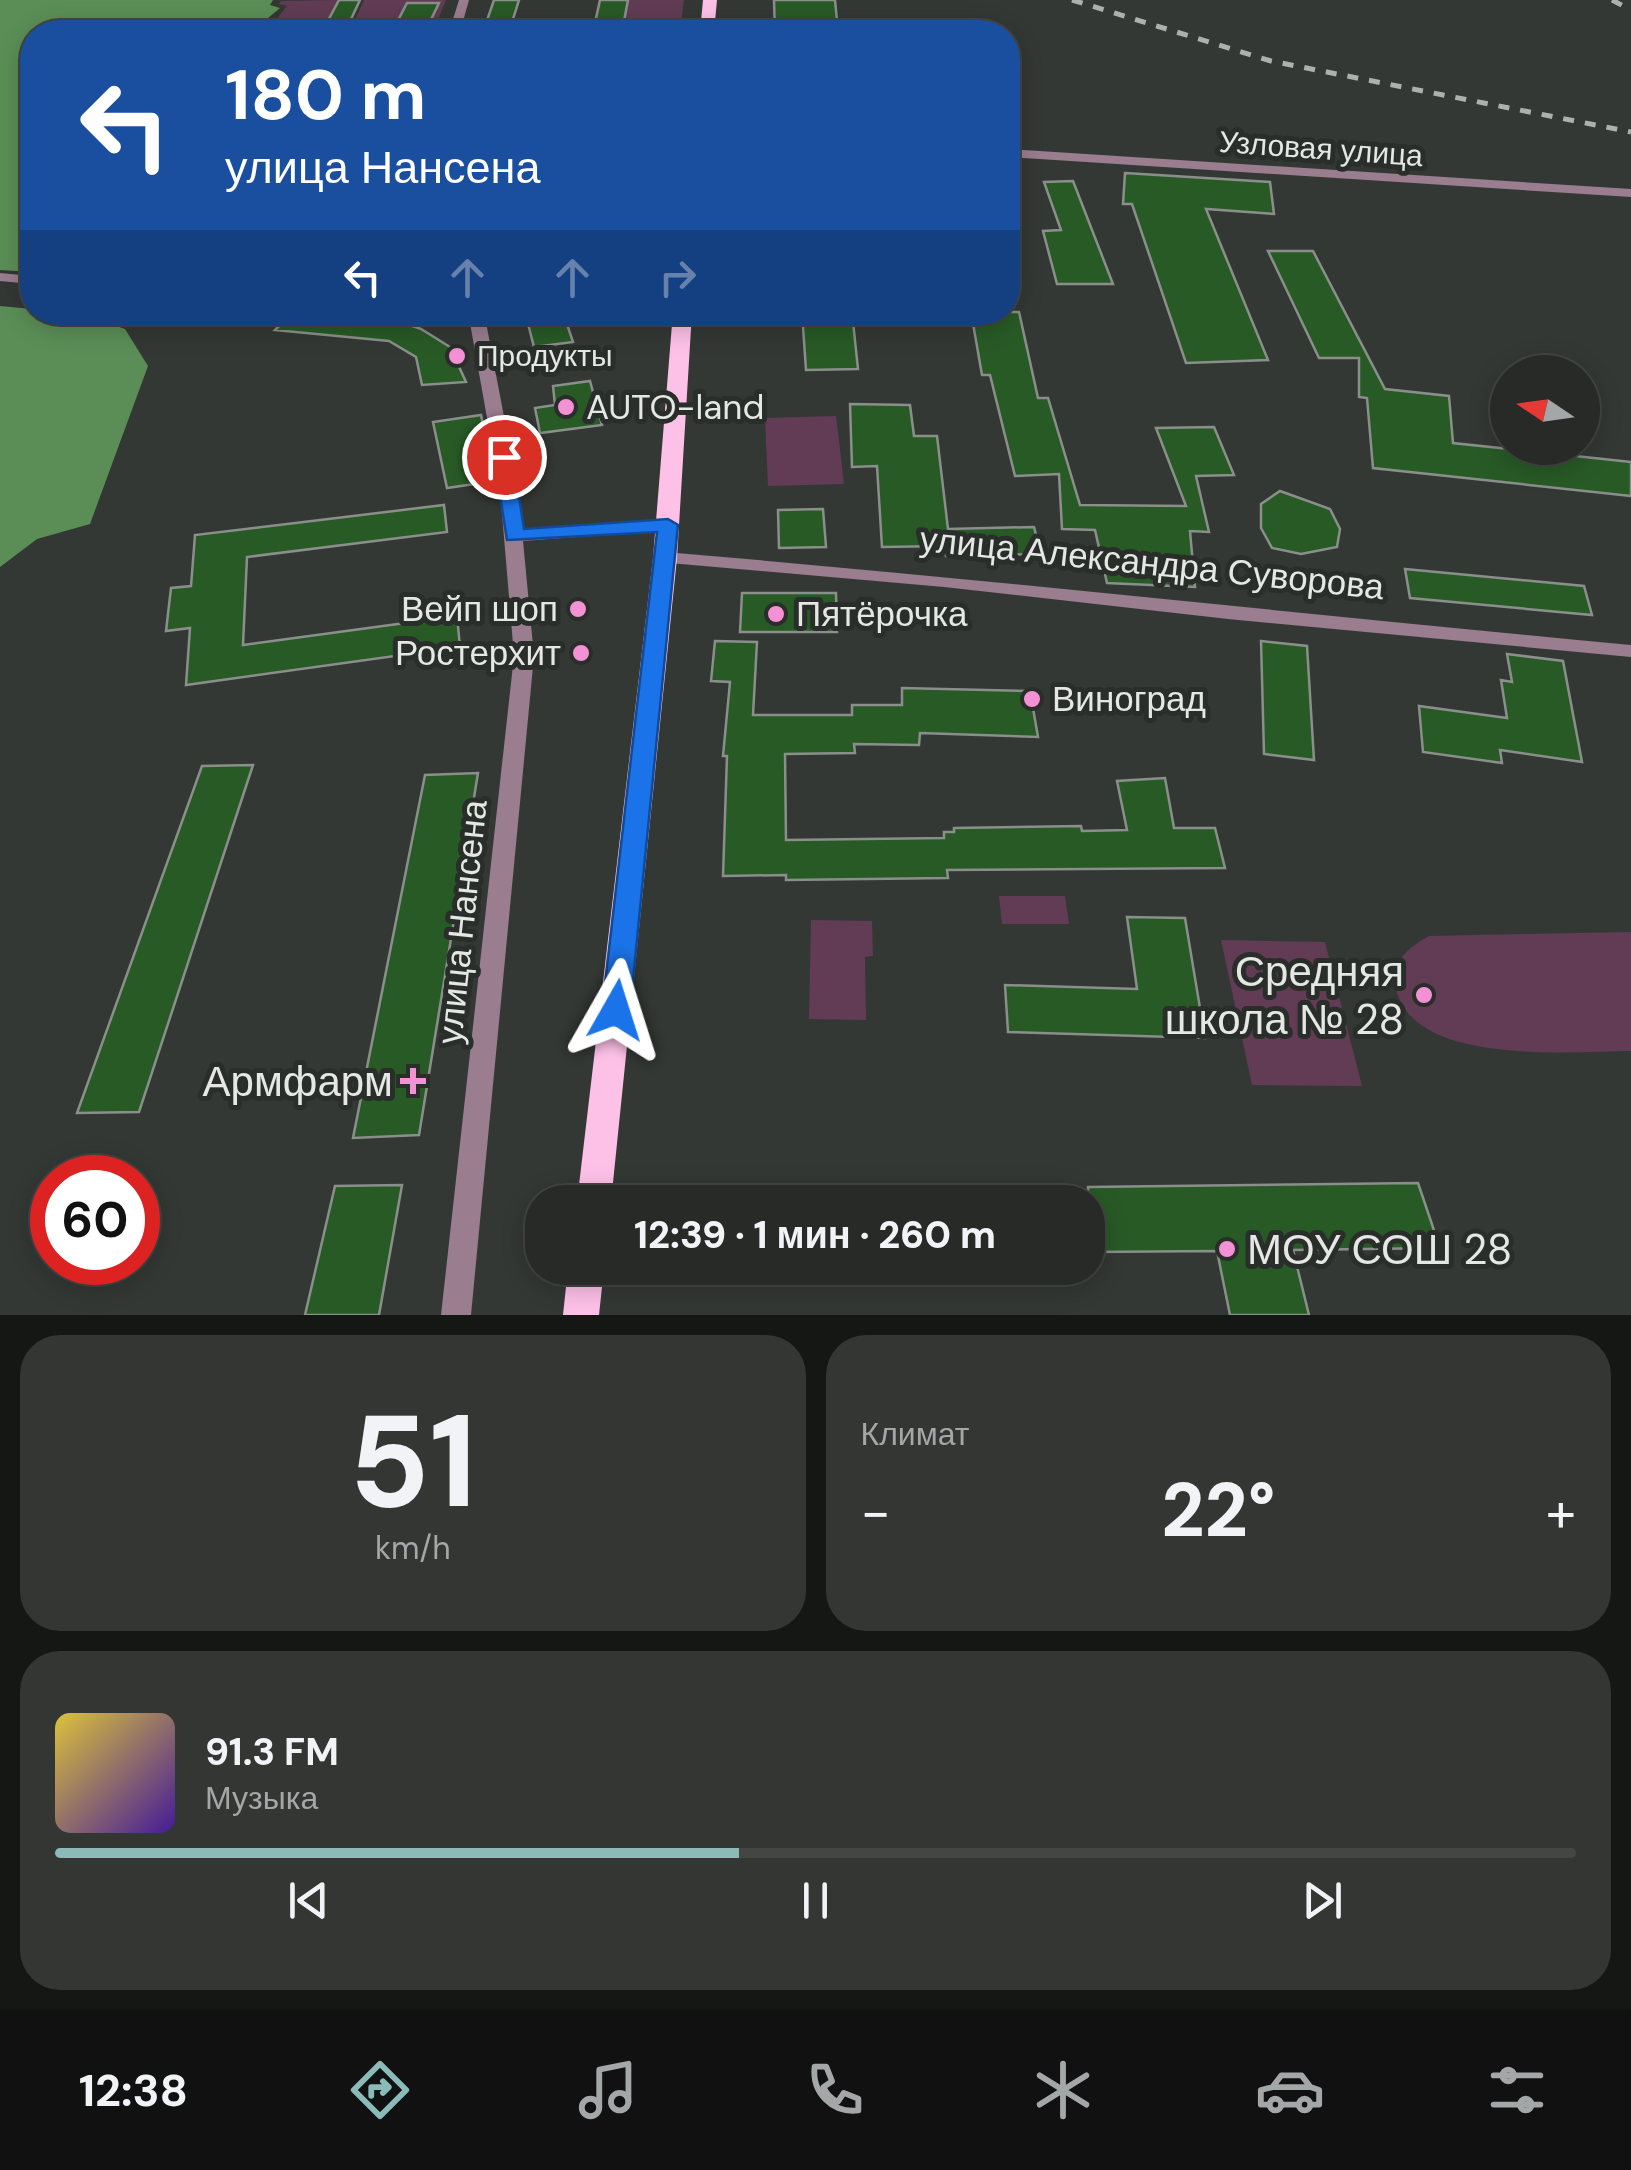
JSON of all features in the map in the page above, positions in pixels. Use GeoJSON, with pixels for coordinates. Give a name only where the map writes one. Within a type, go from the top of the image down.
{"type":"FeatureCollection","features":[{"type":"Feature","properties":{"kind":"main road"},"geometry":{"type":"LineString","coordinates":[[596,1185],[665,558],[682,325]]}},
{"type":"Feature","properties":{"kind":"main road"},"geometry":{"type":"LineString","coordinates":[[581,1315],[584,1285]]}},
{"type":"Feature","properties":{"kind":"street","name":"Узловая улица"},"geometry":{"type":"LineString","coordinates":[[1020,155],[1631,193]]}},
{"type":"Feature","properties":{"kind":"street","name":"улица Нансена"},"geometry":{"type":"LineString","coordinates":[[456,1315],[524,656],[514,536],[474,325]]}},
{"type":"Feature","properties":{"kind":"street"},"geometry":{"type":"LineString","coordinates":[[514,536],[668,525]]}},
{"type":"Feature","properties":{"kind":"street","name":"улица Александра Суворова"},"geometry":{"type":"LineString","coordinates":[[665,558],[944,580],[1228,613],[1631,650]]}},
{"type":"Feature","properties":{"kind":"shaded area"},"geometry":{"type":"Polygon","coordinates":[[[0,0],[273,0],[270,5],[280,8],[266,20],[20,20],[20,271],[0,270],[0,0]]]}},
{"type":"Feature","properties":{"kind":"shaded area"},"geometry":{"type":"Polygon","coordinates":[[[339,0],[328,20],[276,20],[287,6],[279,4],[339,0]]]}},
{"type":"Feature","properties":{"kind":"shaded area"},"geometry":{"type":"Polygon","coordinates":[[[364,0],[446,0],[438,20],[355,20],[364,0]]]}},
{"type":"Feature","properties":{"kind":"shaded area"},"geometry":{"type":"Polygon","coordinates":[[[629,0],[684,0],[682,20],[625,20],[629,0]]]}},
{"type":"Feature","properties":{"kind":"shaded area"},"geometry":{"type":"Polygon","coordinates":[[[0,306],[20,308],[20,325],[113,325],[125,329],[148,366],[90,524],[37,539],[0,567],[0,306]]]}},
{"type":"Feature","properties":{"kind":"shaded area"},"geometry":{"type":"Polygon","coordinates":[[[836,416],[844,484],[768,486],[765,418],[836,416]]]}},
{"type":"Feature","properties":{"kind":"shaded area"},"geometry":{"type":"Polygon","coordinates":[[[999,896],[1065,896],[1069,924],[1002,924],[999,896]]]}},
{"type":"Feature","properties":{"kind":"shaded area"},"geometry":{"type":"Polygon","coordinates":[[[811,920],[872,921],[873,956],[865,957],[866,1020],[809,1019],[811,920]]]}},
{"type":"Feature","properties":{"kind":"shaded area"},"geometry":{"type":"Polygon","coordinates":[[[1631,932],[1631,1051],[1533,1052],[1459,1042],[1428,1029],[1406,1010],[1395,983],[1400,961],[1429,936],[1631,932]]]}},
{"type":"Feature","properties":{"kind":"shaded area"},"geometry":{"type":"Polygon","coordinates":[[[1221,940],[1325,942],[1362,1086],[1252,1085],[1221,940]]]}},
{"type":"Feature","properties":{"kind":"building"},"geometry":{"type":"Polygon","coordinates":[[[339,0],[360,0],[351,20],[328,20],[339,0]]]}},
{"type":"Feature","properties":{"kind":"building"},"geometry":{"type":"Polygon","coordinates":[[[494,0],[519,0],[513,20],[487,20],[494,0]]]}},
{"type":"Feature","properties":{"kind":"building"},"geometry":{"type":"Polygon","coordinates":[[[600,0],[628,0],[624,20],[596,20],[600,0]]]}},
{"type":"Feature","properties":{"kind":"building"},"geometry":{"type":"Polygon","coordinates":[[[774,0],[835,0],[837,20],[775,20],[774,0]]]}},
{"type":"Feature","properties":{"kind":"building"},"geometry":{"type":"Polygon","coordinates":[[[407,3],[439,3],[431,20],[398,20],[407,3]]]}},
{"type":"Feature","properties":{"kind":"building"},"geometry":{"type":"Polygon","coordinates":[[[1125,173],[1270,182],[1274,214],[1206,209],[1268,360],[1186,363],[1132,204],[1123,204],[1125,173]]]}},
{"type":"Feature","properties":{"kind":"building"},"geometry":{"type":"Polygon","coordinates":[[[1073,181],[1113,284],[1057,284],[1043,231],[1061,230],[1044,182],[1073,181]]]}},
{"type":"Feature","properties":{"kind":"building"},"geometry":{"type":"Polygon","coordinates":[[[1268,251],[1313,251],[1385,389],[1449,396],[1453,443],[1490,447],[1490,465],[1600,465],[1600,459],[1631,462],[1631,496],[1373,468],[1367,398],[1359,397],[1359,358],[1319,358],[1268,251]]]}},
{"type":"Feature","properties":{"kind":"building"},"geometry":{"type":"Polygon","coordinates":[[[1020,317],[1038,398],[1048,398],[1080,505],[1186,506],[1156,428],[1214,427],[1234,475],[1196,476],[1209,532],[1190,531],[1195,587],[1107,583],[1095,530],[1062,529],[1059,474],[1015,476],[990,375],[982,375],[973,325],[1020,325],[1020,317]]]}},
{"type":"Feature","properties":{"kind":"building"},"geometry":{"type":"Polygon","coordinates":[[[280,325],[410,325],[450,347],[466,382],[422,385],[416,357],[389,341],[275,330],[280,325]]]}},
{"type":"Feature","properties":{"kind":"building"},"geometry":{"type":"Polygon","coordinates":[[[528,325],[567,325],[573,342],[534,347],[528,325]]]}},
{"type":"Feature","properties":{"kind":"building"},"geometry":{"type":"Polygon","coordinates":[[[803,325],[853,325],[858,369],[806,370],[803,325]]]}},
{"type":"Feature","properties":{"kind":"building","name":"AUTO-land"},"geometry":{"type":"Polygon","coordinates":[[[590,381],[602,425],[540,433],[535,408],[555,405],[553,386],[590,381]]]}},
{"type":"Feature","properties":{"kind":"building"},"geometry":{"type":"Polygon","coordinates":[[[850,404],[910,405],[914,436],[937,436],[948,529],[1034,527],[1041,554],[946,556],[944,546],[882,547],[877,466],[852,467],[850,404]]]}},
{"type":"Feature","properties":{"kind":"building"},"geometry":{"type":"Polygon","coordinates":[[[481,415],[495,481],[447,488],[433,422],[481,415]]]}},
{"type":"Feature","properties":{"kind":"building"},"geometry":{"type":"Polygon","coordinates":[[[1280,491],[1330,509],[1340,529],[1337,547],[1301,554],[1272,548],[1261,528],[1261,504],[1280,491]]]}},
{"type":"Feature","properties":{"kind":"building"},"geometry":{"type":"Polygon","coordinates":[[[444,505],[447,532],[247,557],[243,645],[457,616],[460,647],[186,685],[190,628],[166,631],[171,588],[191,586],[195,535],[444,505]]]}},
{"type":"Feature","properties":{"kind":"building"},"geometry":{"type":"Polygon","coordinates":[[[823,509],[826,547],[779,548],[778,510],[823,509]]]}},
{"type":"Feature","properties":{"kind":"building"},"geometry":{"type":"Polygon","coordinates":[[[1405,569],[1584,586],[1592,615],[1410,598],[1405,569]]]}},
{"type":"Feature","properties":{"kind":"building"},"geometry":{"type":"Polygon","coordinates":[[[742,593],[836,593],[837,632],[740,632],[742,593]]]}},
{"type":"Feature","properties":{"kind":"building"},"geometry":{"type":"Polygon","coordinates":[[[715,641],[757,642],[753,715],[852,715],[852,705],[902,705],[902,688],[1030,691],[1038,737],[920,733],[919,745],[854,744],[855,753],[785,754],[786,840],[944,838],[944,832],[954,832],[954,828],[1081,826],[1082,831],[1127,830],[1117,781],[1165,778],[1174,828],[1215,828],[1225,868],[947,870],[948,878],[786,880],[786,875],[723,876],[727,756],[723,756],[730,682],[711,681],[715,641]]]}},
{"type":"Feature","properties":{"kind":"building"},"geometry":{"type":"Polygon","coordinates":[[[1261,641],[1307,646],[1314,760],[1264,754],[1261,641]]]}},
{"type":"Feature","properties":{"kind":"building"},"geometry":{"type":"Polygon","coordinates":[[[1507,654],[1563,661],[1582,762],[1500,750],[1502,763],[1423,752],[1419,706],[1507,718],[1501,680],[1512,682],[1507,654]]]}},
{"type":"Feature","properties":{"kind":"building"},"geometry":{"type":"Polygon","coordinates":[[[253,765],[139,1112],[77,1113],[202,766],[253,765]]]}},
{"type":"Feature","properties":{"kind":"building"},"geometry":{"type":"Polygon","coordinates":[[[478,773],[419,1135],[353,1138],[425,775],[478,773]]]}},
{"type":"Feature","properties":{"kind":"building"},"geometry":{"type":"Polygon","coordinates":[[[1127,917],[1185,918],[1205,1038],[1008,1032],[1005,985],[1137,989],[1127,917]]]}},
{"type":"Feature","properties":{"kind":"building","name":"МОУ СОШ 28"},"geometry":{"type":"Polygon","coordinates":[[[1418,1183],[1440,1248],[1293,1250],[1309,1315],[1230,1315],[1217,1251],[1105,1252],[1105,1187],[1418,1183]]]}},
{"type":"Feature","properties":{"kind":"building"},"geometry":{"type":"Polygon","coordinates":[[[402,1185],[379,1315],[305,1315],[335,1186],[402,1185]]]}},
{"type":"Feature","properties":{"kind":"railway"},"geometry":{"type":"LineString","coordinates":[[1072,0],[1271,61],[1631,132]]}},
{"type":"Feature","properties":{"kind":"railway"},"geometry":{"type":"LineString","coordinates":[[1612,0],[1631,10]]}},
{"type":"Feature","properties":{"kind":"place","name":"Продукты"},"geometry":{"type":"Point","coordinates":[457,356]}},
{"type":"Feature","properties":{"kind":"place","name":"AUTO-land"},"geometry":{"type":"Point","coordinates":[566,407]}},
{"type":"Feature","properties":{"kind":"place","name":"Вейп шоп"},"geometry":{"type":"Point","coordinates":[578,609]}},
{"type":"Feature","properties":{"kind":"place","name":"Пятёрочка"},"geometry":{"type":"Point","coordinates":[776,614]}},
{"type":"Feature","properties":{"kind":"place","name":"Ростерхит"},"geometry":{"type":"Point","coordinates":[581,653]}},
{"type":"Feature","properties":{"kind":"place","name":"Виноград"},"geometry":{"type":"Point","coordinates":[1032,699]}},
{"type":"Feature","properties":{"kind":"place","name":"Средняя школа № 28"},"geometry":{"type":"Point","coordinates":[1424,995]}},
{"type":"Feature","properties":{"kind":"place","name":"Армфарм"},"geometry":{"type":"Point","coordinates":[413,1081]}},
{"type":"Feature","properties":{"kind":"place","name":"МОУ СОШ 28"},"geometry":{"type":"Point","coordinates":[1227,1249]}},
{"type":"Feature","properties":{"kind":"route"},"geometry":{"type":"LineString","coordinates":[[504,457],[514,536],[668,525],[616,1010]]}}]}
